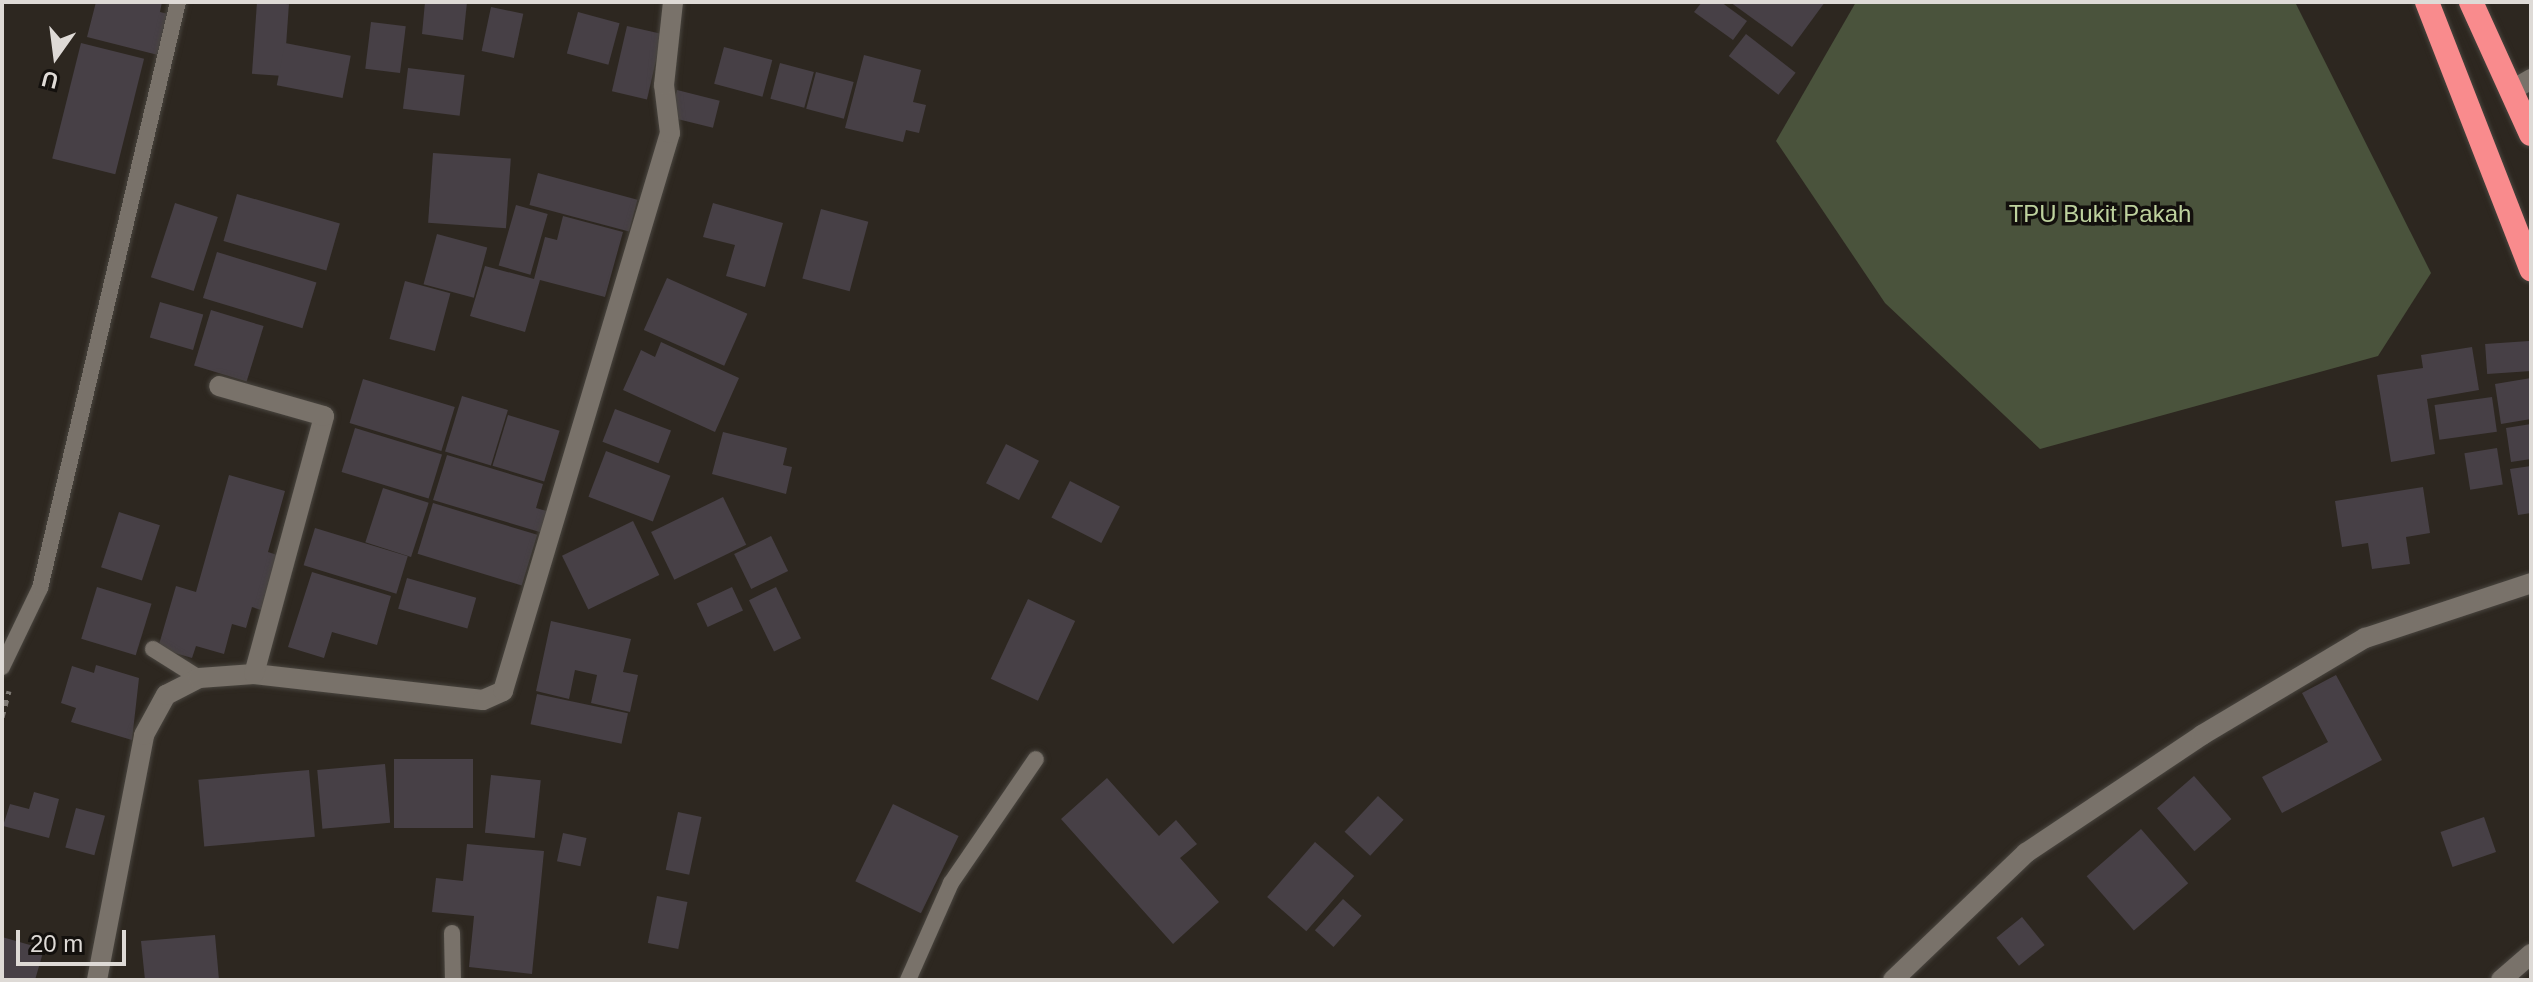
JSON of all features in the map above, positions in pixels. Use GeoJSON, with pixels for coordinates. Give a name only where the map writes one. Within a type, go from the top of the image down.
{"type":"FeatureCollection","features":[{"type":"Feature","properties":{"kind":"highway"},"geometry":{"type":"LineString","coordinates":[[2427,2],[2531,269]]}},
{"type":"Feature","properties":{"kind":"highway"},"geometry":{"type":"LineString","coordinates":[[2471,2],[2523,84],[2531,134]]}},
{"type":"Feature","properties":{"kind":"street"},"geometry":{"type":"LineString","coordinates":[[97,980],[144,735],[166,695],[199,678],[254,674],[483,700],[503,691],[670,133],[664,85],[673,2]]}},
{"type":"Feature","properties":{"kind":"street"},"geometry":{"type":"LineString","coordinates":[[219,386],[324,416],[254,674]]}},
{"type":"Feature","properties":{"kind":"street"},"geometry":{"type":"LineString","coordinates":[[1893,980],[2026,853],[2202,735],[2365,638],[2531,583]]}},
{"type":"Feature","properties":{"kind":"street"},"geometry":{"type":"LineString","coordinates":[[2501,980],[2531,954]]}},
{"type":"Feature","properties":{"kind":"lane"},"geometry":{"type":"LineString","coordinates":[[2,667],[40,588],[178,2]]}},
{"type":"Feature","properties":{"kind":"lane"},"geometry":{"type":"LineString","coordinates":[[153,649],[199,678]]}},
{"type":"Feature","properties":{"kind":"lane"},"geometry":{"type":"LineString","coordinates":[[908,980],[951,883],[1036,759]]}},
{"type":"Feature","properties":{"kind":"lane"},"geometry":{"type":"LineString","coordinates":[[452,933],[453,980]]}},
{"type":"Feature","properties":{"kind":"green space","name":"TPU Bukit Pakah"},"geometry":{"type":"Polygon","coordinates":[[[1856,2],[2295,2],[2431,273],[2378,356],[2040,449],[1885,303],[1776,141],[1856,2]]]}},
{"type":"Feature","properties":{"kind":"building"},"geometry":{"type":"Polygon","coordinates":[[[96,2],[162,2],[160,12],[168,14],[158,55],[87,37],[96,2]]]}},
{"type":"Feature","properties":{"kind":"building"},"geometry":{"type":"Polygon","coordinates":[[[257,2],[289,4],[284,76],[252,74],[257,2]]]}},
{"type":"Feature","properties":{"kind":"building"},"geometry":{"type":"Polygon","coordinates":[[[425,2],[467,2],[463,40],[422,34],[425,2]]]}},
{"type":"Feature","properties":{"kind":"building"},"geometry":{"type":"Polygon","coordinates":[[[1702,2],[1721,2],[1747,21],[1733,40],[1694,12],[1702,2]]]}},
{"type":"Feature","properties":{"kind":"building"},"geometry":{"type":"Polygon","coordinates":[[[1730,2],[1825,2],[1792,47],[1730,2]]]}},
{"type":"Feature","properties":{"kind":"building"},"geometry":{"type":"Polygon","coordinates":[[[491,7],[523,14],[514,58],[482,51],[491,7]]]}},
{"type":"Feature","properties":{"kind":"building"},"geometry":{"type":"Polygon","coordinates":[[[578,12],[620,23],[608,65],[567,54],[578,12]]]}},
{"type":"Feature","properties":{"kind":"building"},"geometry":{"type":"Polygon","coordinates":[[[371,22],[406,26],[400,73],[365,69],[371,22]]]}},
{"type":"Feature","properties":{"kind":"building"},"geometry":{"type":"Polygon","coordinates":[[[627,26],[662,34],[647,99],[612,91],[627,26]]]}},
{"type":"Feature","properties":{"kind":"building"},"geometry":{"type":"Polygon","coordinates":[[[1746,34],[1796,73],[1778,95],[1729,56],[1746,34]]]}},
{"type":"Feature","properties":{"kind":"building"},"geometry":{"type":"Polygon","coordinates":[[[81,43],[144,59],[115,174],[52,158],[81,43]]]}},
{"type":"Feature","properties":{"kind":"building"},"geometry":{"type":"Polygon","coordinates":[[[285,43],[351,56],[343,98],[277,85],[285,43]]]}},
{"type":"Feature","properties":{"kind":"building"},"geometry":{"type":"Polygon","coordinates":[[[724,47],[772,60],[762,97],[714,84],[724,47]]]}},
{"type":"Feature","properties":{"kind":"building"},"geometry":{"type":"Polygon","coordinates":[[[864,55],[921,70],[913,102],[926,105],[919,133],[906,130],[903,142],[845,128],[864,55]]]}},
{"type":"Feature","properties":{"kind":"building"},"geometry":{"type":"Polygon","coordinates":[[[780,63],[814,72],[804,108],[770,99],[780,63]]]}},
{"type":"Feature","properties":{"kind":"building"},"geometry":{"type":"Polygon","coordinates":[[[408,68],[465,75],[460,116],[403,109],[408,68]]]}},
{"type":"Feature","properties":{"kind":"building"},"geometry":{"type":"Polygon","coordinates":[[[816,72],[854,82],[844,119],[806,109],[816,72]]]}},
{"type":"Feature","properties":{"kind":"building"},"geometry":{"type":"Polygon","coordinates":[[[677,90],[720,101],[713,128],[670,117],[677,90]]]}},
{"type":"Feature","properties":{"kind":"building"},"geometry":{"type":"Polygon","coordinates":[[[433,153],[511,158],[506,228],[428,223],[433,153]]]}},
{"type":"Feature","properties":{"kind":"building"},"geometry":{"type":"Polygon","coordinates":[[[538,173],[637,200],[629,232],[529,205],[538,173]]]}},
{"type":"Feature","properties":{"kind":"building"},"geometry":{"type":"Polygon","coordinates":[[[237,194],[340,223],[326,271],[223,241],[237,194]]]}},
{"type":"Feature","properties":{"kind":"building"},"geometry":{"type":"Polygon","coordinates":[[[175,203],[218,217],[194,291],[151,277],[175,203]]]}},
{"type":"Feature","properties":{"kind":"building"},"geometry":{"type":"Polygon","coordinates":[[[713,203],[783,223],[765,287],[726,276],[735,245],[703,237],[713,203]]]}},
{"type":"Feature","properties":{"kind":"building"},"geometry":{"type":"Polygon","coordinates":[[[516,205],[548,214],[530,275],[499,266],[516,205]]]}},
{"type":"Feature","properties":{"kind":"building"},"geometry":{"type":"Polygon","coordinates":[[[821,209],[868,222],[850,291],[802,279],[821,209]]]}},
{"type":"Feature","properties":{"kind":"building"},"geometry":{"type":"Polygon","coordinates":[[[563,216],[623,232],[605,297],[540,280],[525,332],[470,316],[485,266],[534,279],[545,237],[557,240],[563,216]]]}},
{"type":"Feature","properties":{"kind":"building"},"geometry":{"type":"Polygon","coordinates":[[[437,234],[487,247],[474,298],[424,284],[437,234]]]}},
{"type":"Feature","properties":{"kind":"building"},"geometry":{"type":"Polygon","coordinates":[[[217,252],[316,282],[302,328],[203,298],[217,252]]]}},
{"type":"Feature","properties":{"kind":"building"},"geometry":{"type":"Polygon","coordinates":[[[667,278],[747,314],[724,366],[644,330],[667,278]]]}},
{"type":"Feature","properties":{"kind":"building"},"geometry":{"type":"Polygon","coordinates":[[[405,281],[450,293],[435,351],[389,339],[405,281]]]}},
{"type":"Feature","properties":{"kind":"building"},"geometry":{"type":"Polygon","coordinates":[[[160,302],[203,314],[193,350],[150,338],[160,302]]]}},
{"type":"Feature","properties":{"kind":"building"},"geometry":{"type":"Polygon","coordinates":[[[211,310],[264,326],[247,382],[194,365],[211,310]]]}},
{"type":"Feature","properties":{"kind":"building"},"geometry":{"type":"Polygon","coordinates":[[[2529,341],[2531,371],[2487,374],[2485,344],[2529,341]]]}},
{"type":"Feature","properties":{"kind":"building"},"geometry":{"type":"Polygon","coordinates":[[[661,342],[739,378],[715,432],[623,390],[641,350],[655,357],[661,342]]]}},
{"type":"Feature","properties":{"kind":"building"},"geometry":{"type":"Polygon","coordinates":[[[2472,347],[2479,390],[2427,399],[2435,454],[2391,462],[2377,375],[2423,368],[2421,355],[2472,347]]]}},
{"type":"Feature","properties":{"kind":"building"},"geometry":{"type":"Polygon","coordinates":[[[2531,378],[2531,419],[2501,424],[2495,384],[2531,378]]]}},
{"type":"Feature","properties":{"kind":"building"},"geometry":{"type":"Polygon","coordinates":[[[363,379],[455,407],[441,451],[350,423],[363,379]]]}},
{"type":"Feature","properties":{"kind":"building"},"geometry":{"type":"Polygon","coordinates":[[[462,396],[508,410],[491,465],[445,451],[462,396]]]}},
{"type":"Feature","properties":{"kind":"building"},"geometry":{"type":"Polygon","coordinates":[[[2492,397],[2497,432],[2439,440],[2435,405],[2492,397]]]}},
{"type":"Feature","properties":{"kind":"building"},"geometry":{"type":"Polygon","coordinates":[[[615,409],[671,431],[658,463],[602,442],[615,409]]]}},
{"type":"Feature","properties":{"kind":"building"},"geometry":{"type":"Polygon","coordinates":[[[508,415],[560,431],[544,481],[493,466],[508,415]]]}},
{"type":"Feature","properties":{"kind":"building"},"geometry":{"type":"Polygon","coordinates":[[[2531,424],[2531,459],[2511,462],[2506,428],[2531,424]]]}},
{"type":"Feature","properties":{"kind":"building"},"geometry":{"type":"Polygon","coordinates":[[[355,428],[442,455],[429,499],[342,472],[355,428]]]}},
{"type":"Feature","properties":{"kind":"building"},"geometry":{"type":"Polygon","coordinates":[[[723,432],[787,448],[783,465],[792,467],[786,494],[712,474],[723,432]]]}},
{"type":"Feature","properties":{"kind":"building"},"geometry":{"type":"Polygon","coordinates":[[[1006,444],[1039,461],[1019,500],[986,483],[1006,444]]]}},
{"type":"Feature","properties":{"kind":"building"},"geometry":{"type":"Polygon","coordinates":[[[2497,448],[2503,485],[2470,490],[2464,453],[2497,448]]]}},
{"type":"Feature","properties":{"kind":"building"},"geometry":{"type":"Polygon","coordinates":[[[606,451],[670,476],[653,521],[588,497],[606,451]]]}},
{"type":"Feature","properties":{"kind":"building"},"geometry":{"type":"Polygon","coordinates":[[[447,455],[543,484],[536,508],[550,512],[543,533],[433,500],[447,455]]]}},
{"type":"Feature","properties":{"kind":"building"},"geometry":{"type":"Polygon","coordinates":[[[2531,466],[2531,513],[2518,515],[2510,469],[2531,466]]]}},
{"type":"Feature","properties":{"kind":"building"},"geometry":{"type":"Polygon","coordinates":[[[229,475],[285,491],[268,552],[280,556],[264,611],[252,607],[246,628],[232,624],[224,654],[196,646],[192,658],[158,648],[176,586],[196,592],[229,475]]]}},
{"type":"Feature","properties":{"kind":"building"},"geometry":{"type":"Polygon","coordinates":[[[1070,481],[1120,506],[1101,543],[1051,518],[1070,481]]]}},
{"type":"Feature","properties":{"kind":"building"},"geometry":{"type":"Polygon","coordinates":[[[2423,487],[2430,533],[2406,537],[2410,564],[2372,569],[2368,543],[2342,547],[2335,501],[2423,487]]]}},
{"type":"Feature","properties":{"kind":"building"},"geometry":{"type":"Polygon","coordinates":[[[383,488],[429,503],[411,557],[365,542],[383,488]]]}},
{"type":"Feature","properties":{"kind":"building"},"geometry":{"type":"Polygon","coordinates":[[[723,497],[746,545],[674,580],[651,532],[723,497]]]}},
{"type":"Feature","properties":{"kind":"building"},"geometry":{"type":"Polygon","coordinates":[[[433,503],[537,535],[522,586],[418,554],[433,503]]]}},
{"type":"Feature","properties":{"kind":"building"},"geometry":{"type":"Polygon","coordinates":[[[119,512],[160,525],[142,580],[101,567],[119,512]]]}},
{"type":"Feature","properties":{"kind":"building"},"geometry":{"type":"Polygon","coordinates":[[[633,521],[659,575],[588,610],[562,556],[633,521]]]}},
{"type":"Feature","properties":{"kind":"building"},"geometry":{"type":"Polygon","coordinates":[[[315,528],[408,556],[396,594],[304,565],[315,528]]]}},
{"type":"Feature","properties":{"kind":"building"},"geometry":{"type":"Polygon","coordinates":[[[771,536],[788,571],[751,589],[734,554],[771,536]]]}},
{"type":"Feature","properties":{"kind":"building"},"geometry":{"type":"Polygon","coordinates":[[[312,572],[391,596],[377,645],[332,632],[324,658],[288,647],[312,572]]]}},
{"type":"Feature","properties":{"kind":"building"},"geometry":{"type":"Polygon","coordinates":[[[407,578],[476,598],[467,629],[398,609],[407,578]]]}},
{"type":"Feature","properties":{"kind":"building"},"geometry":{"type":"Polygon","coordinates":[[[97,587],[152,604],[136,655],[81,639],[97,587]]]}},
{"type":"Feature","properties":{"kind":"building"},"geometry":{"type":"Polygon","coordinates":[[[732,587],[743,611],[708,627],[697,603],[732,587]]]}},
{"type":"Feature","properties":{"kind":"building"},"geometry":{"type":"Polygon","coordinates":[[[776,587],[801,638],[774,651],[749,600],[776,587]]]}},
{"type":"Feature","properties":{"kind":"building"},"geometry":{"type":"Polygon","coordinates":[[[1028,599],[1075,621],[1038,701],[991,679],[1028,599]]]}},
{"type":"Feature","properties":{"kind":"building"},"geometry":{"type":"Polygon","coordinates":[[[551,621],[631,639],[623,672],[638,675],[630,712],[591,703],[597,675],[575,670],[569,699],[536,691],[551,621]]]}},
{"type":"Feature","properties":{"kind":"building"},"geometry":{"type":"Polygon","coordinates":[[[96,665],[139,678],[132,740],[71,722],[76,708],[61,703],[72,666],[94,673],[96,665]]]}},
{"type":"Feature","properties":{"kind":"building"},"geometry":{"type":"Polygon","coordinates":[[[2336,675],[2382,760],[2282,813],[2262,777],[2328,742],[2302,693],[2336,675]]]}},
{"type":"Feature","properties":{"kind":"building"},"geometry":{"type":"Polygon","coordinates":[[[537,694],[628,713],[622,744],[531,724],[537,694]]]}},
{"type":"Feature","properties":{"kind":"building"},"geometry":{"type":"Polygon","coordinates":[[[394,759],[473,759],[473,828],[394,828],[394,759]]]}},
{"type":"Feature","properties":{"kind":"building"},"geometry":{"type":"Polygon","coordinates":[[[385,764],[390,823],[322,829],[317,770],[385,764]]]}},
{"type":"Feature","properties":{"kind":"building"},"geometry":{"type":"Polygon","coordinates":[[[309,770],[315,837],[204,846],[198,780],[309,770]]]}},
{"type":"Feature","properties":{"kind":"building"},"geometry":{"type":"Polygon","coordinates":[[[491,775],[541,780],[535,838],[485,833],[491,775]]]}},
{"type":"Feature","properties":{"kind":"building"},"geometry":{"type":"Polygon","coordinates":[[[2194,776],[2231,819],[2194,851],[2157,808],[2194,776]]]}},
{"type":"Feature","properties":{"kind":"building"},"geometry":{"type":"Polygon","coordinates":[[[1107,778],[1159,836],[1176,820],[1197,844],[1180,858],[1219,902],[1173,944],[1061,819],[1107,778]]]}},
{"type":"Feature","properties":{"kind":"building"},"geometry":{"type":"Polygon","coordinates":[[[34,792],[59,799],[49,838],[3,826],[10,804],[29,809],[34,792]]]}},
{"type":"Feature","properties":{"kind":"building"},"geometry":{"type":"Polygon","coordinates":[[[1378,796],[1404,820],[1370,856],[1345,832],[1378,796]]]}},
{"type":"Feature","properties":{"kind":"building"},"geometry":{"type":"Polygon","coordinates":[[[893,804],[959,836],[921,913],[855,881],[893,804]]]}},
{"type":"Feature","properties":{"kind":"building"},"geometry":{"type":"Polygon","coordinates":[[[76,808],[105,816],[94,855],[65,848],[76,808]]]}},
{"type":"Feature","properties":{"kind":"building"},"geometry":{"type":"Polygon","coordinates":[[[678,812],[701,817],[689,875],[666,870],[678,812]]]}},
{"type":"Feature","properties":{"kind":"building"},"geometry":{"type":"Polygon","coordinates":[[[2484,817],[2496,852],[2453,867],[2441,832],[2484,817]]]}},
{"type":"Feature","properties":{"kind":"building"},"geometry":{"type":"Polygon","coordinates":[[[2141,829],[2188,883],[2134,931],[2087,876],[2141,829]]]}},
{"type":"Feature","properties":{"kind":"building"},"geometry":{"type":"Polygon","coordinates":[[[563,833],[586,838],[580,866],[557,861],[563,833]]]}},
{"type":"Feature","properties":{"kind":"building"},"geometry":{"type":"Polygon","coordinates":[[[1315,842],[1354,876],[1306,931],[1267,897],[1315,842]]]}},
{"type":"Feature","properties":{"kind":"building"},"geometry":{"type":"Polygon","coordinates":[[[467,844],[544,851],[532,974],[469,967],[474,916],[432,912],[436,878],[463,881],[467,844]]]}},
{"type":"Feature","properties":{"kind":"building"},"geometry":{"type":"Polygon","coordinates":[[[657,896],[687,902],[678,949],[648,943],[657,896]]]}},
{"type":"Feature","properties":{"kind":"building"},"geometry":{"type":"Polygon","coordinates":[[[1343,899],[1362,916],[1333,947],[1315,930],[1343,899]]]}},
{"type":"Feature","properties":{"kind":"building"},"geometry":{"type":"Polygon","coordinates":[[[2022,917],[2045,945],[2019,966],[1996,938],[2022,917]]]}},
{"type":"Feature","properties":{"kind":"building"},"geometry":{"type":"Polygon","coordinates":[[[215,935],[219,980],[145,980],[141,941],[215,935]]]}},
{"type":"Feature","properties":{"kind":"building"},"geometry":{"type":"Polygon","coordinates":[[[2,937],[44,949],[35,980],[2,980],[2,937]]]}}]}
